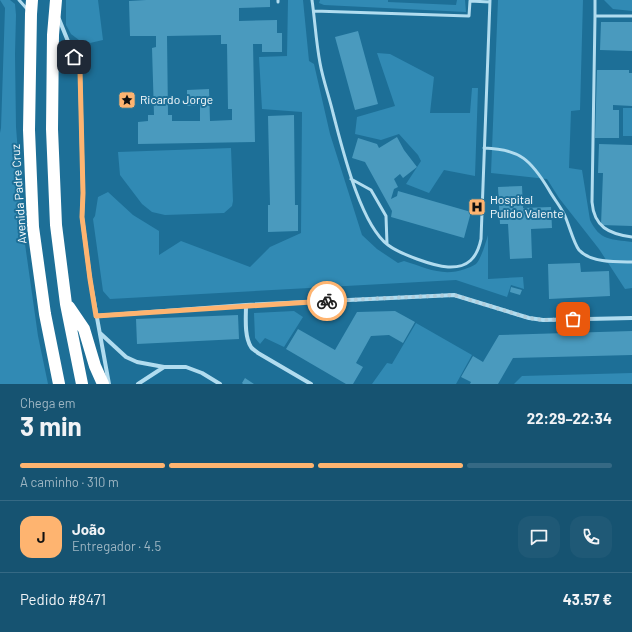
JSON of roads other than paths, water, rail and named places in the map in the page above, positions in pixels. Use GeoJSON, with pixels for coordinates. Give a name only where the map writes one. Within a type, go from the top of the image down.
{"type":"FeatureCollection","features":[{"type":"Feature","properties":{"kind":"highway","name":"Avenida Padre Cruz"},"geometry":{"type":"LineString","coordinates":[[32,0],[28,130],[33,227],[45,314],[59,384]]}},
{"type":"Feature","properties":{"kind":"highway"},"geometry":{"type":"LineString","coordinates":[[56,5],[53,35],[52,129],[56,225],[66,304],[82,384]]}},
{"type":"Feature","properties":{"kind":"highway"},"geometry":{"type":"LineString","coordinates":[[66,304],[84,329],[95,366],[103,384]]}},
{"type":"Feature","properties":{"kind":"street"},"geometry":{"type":"LineString","coordinates":[[56,5],[80,71],[83,193],[82,217],[90,279],[109,384]]}},
{"type":"Feature","properties":{"kind":"street"},"geometry":{"type":"LineString","coordinates":[[96,316],[454,295],[529,318],[543,320],[632,318]]}},
{"type":"Feature","properties":{"kind":"street"},"geometry":{"type":"LineString","coordinates":[[246,306],[248,340],[251,347],[263,356],[312,384]]}},
{"type":"Feature","properties":{"kind":"street"},"geometry":{"type":"LineString","coordinates":[[99,333],[126,357],[137,362],[164,367],[186,368],[202,373],[220,384]]}},
{"type":"Feature","properties":{"kind":"street"},"geometry":{"type":"LineString","coordinates":[[138,384],[164,367]]}},
{"type":"Feature","properties":{"kind":"lane"},"geometry":{"type":"LineString","coordinates":[[19,0],[31,14]]}},
{"type":"Feature","properties":{"kind":"lane"},"geometry":{"type":"LineString","coordinates":[[312,0],[320,63],[351,179],[375,230],[387,245],[407,256],[447,267],[460,266],[468,263],[474,258],[479,248],[481,239],[490,1],[470,1],[469,16],[314,11]]}},
{"type":"Feature","properties":{"kind":"lane"},"geometry":{"type":"LineString","coordinates":[[595,0],[592,207],[600,226],[611,233],[632,237]]}},
{"type":"Feature","properties":{"kind":"lane"},"geometry":{"type":"LineString","coordinates":[[595,16],[632,16]]}},
{"type":"Feature","properties":{"kind":"lane"},"geometry":{"type":"LineString","coordinates":[[484,148],[504,149],[523,157],[529,162],[543,180],[565,216],[579,250],[586,255],[602,261],[632,262]]}},
{"type":"Feature","properties":{"kind":"lane"},"geometry":{"type":"LineString","coordinates":[[351,179],[370,190],[386,216],[387,245]]}},
{"type":"Feature","properties":{"kind":"place","name":"Ricardo Jorge"},"geometry":{"type":"Point","coordinates":[127,100]}},
{"type":"Feature","properties":{"kind":"place","name":"Hospital Pulido Valente"},"geometry":{"type":"Point","coordinates":[477,207]}}]}
